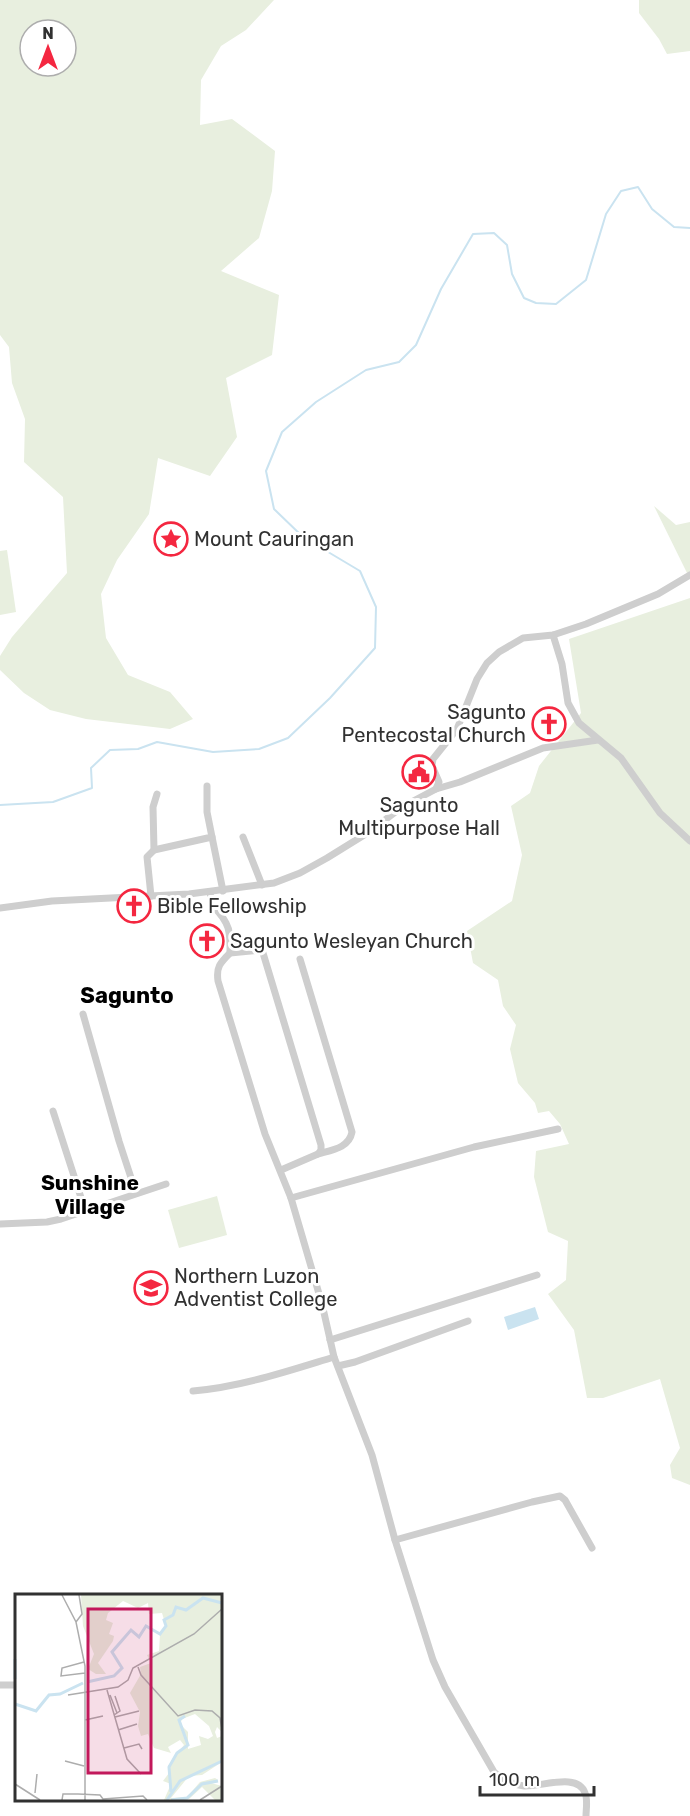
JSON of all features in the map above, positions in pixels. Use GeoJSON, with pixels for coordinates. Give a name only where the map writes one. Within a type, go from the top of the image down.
{"type":"FeatureCollection","features":[{"type":"Feature","properties":{"kind":"street"},"geometry":{"type":"LineString","coordinates":[[436,789],[439,784],[432,766],[433,759],[456,729],[473,686],[488,663],[499,652],[523,638],[553,635],[586,624],[658,594],[690,575]]}},
{"type":"Feature","properties":{"kind":"street"},"geometry":{"type":"LineString","coordinates":[[553,635],[562,664],[569,707],[581,727],[621,758],[650,800],[687,835],[690,841]]}},
{"type":"Feature","properties":{"kind":"street"},"geometry":{"type":"LineString","coordinates":[[0,908],[52,901],[223,891],[287,879],[318,863],[369,832],[402,807],[436,789],[460,782],[543,748],[598,740]]}},
{"type":"Feature","properties":{"kind":"street"},"geometry":{"type":"LineString","coordinates":[[207,786],[207,812],[223,891]]}},
{"type":"Feature","properties":{"kind":"street"},"geometry":{"type":"LineString","coordinates":[[154,850],[153,807],[157,794]]}},
{"type":"Feature","properties":{"kind":"street"},"geometry":{"type":"LineString","coordinates":[[151,896],[147,857],[154,850],[212,837]]}},
{"type":"Feature","properties":{"kind":"street"},"geometry":{"type":"LineString","coordinates":[[243,837],[261,885]]}},
{"type":"Feature","properties":{"kind":"street"},"geometry":{"type":"LineString","coordinates":[[210,892],[212,904],[227,924],[231,953]]}},
{"type":"Feature","properties":{"kind":"street"},"geometry":{"type":"LineString","coordinates":[[318,1154],[321,1145],[263,953],[254,949],[231,953],[219,964],[218,981],[262,1124],[291,1198],[322,1304],[334,1357],[372,1455],[395,1540],[433,1660],[445,1687],[494,1772],[506,1781],[523,1786],[558,1781],[578,1784],[586,1795],[586,1816]]}},
{"type":"Feature","properties":{"kind":"street"},"geometry":{"type":"LineString","coordinates":[[280,1170],[343,1146],[348,1142],[352,1132],[300,959]]}},
{"type":"Feature","properties":{"kind":"street"},"geometry":{"type":"LineString","coordinates":[[83,1014],[136,1193]]}},
{"type":"Feature","properties":{"kind":"street"},"geometry":{"type":"LineString","coordinates":[[53,1111],[85,1210]]}},
{"type":"Feature","properties":{"kind":"street"},"geometry":{"type":"LineString","coordinates":[[291,1198],[474,1147],[558,1129]]}},
{"type":"Feature","properties":{"kind":"street"},"geometry":{"type":"LineString","coordinates":[[0,1224],[47,1222],[61,1219],[166,1184]]}},
{"type":"Feature","properties":{"kind":"street"},"geometry":{"type":"LineString","coordinates":[[330,1340],[537,1275]]}},
{"type":"Feature","properties":{"kind":"street"},"geometry":{"type":"LineString","coordinates":[[338,1366],[468,1321]]}},
{"type":"Feature","properties":{"kind":"street"},"geometry":{"type":"LineString","coordinates":[[193,1391],[267,1377],[334,1357]]}},
{"type":"Feature","properties":{"kind":"street"},"geometry":{"type":"LineString","coordinates":[[395,1540],[560,1496],[565,1500],[592,1548]]}},
{"type":"Feature","properties":{"kind":"street"},"geometry":{"type":"LineString","coordinates":[[0,1684],[15,1685]]}},
{"type":"Feature","properties":{"kind":"green space"},"geometry":{"type":"Polygon","coordinates":[[[0,0],[274,0],[246,30],[221,46],[201,80],[200,125],[232,119],[275,151],[272,191],[259,238],[221,271],[279,295],[272,355],[226,378],[237,437],[210,476],[158,458],[149,514],[117,560],[101,594],[106,638],[128,675],[170,692],[193,719],[170,729],[86,719],[50,710],[24,693],[0,670],[0,656],[12,637],[67,573],[63,497],[24,462],[25,419],[12,383],[9,347],[0,335],[0,0]]]}},
{"type":"Feature","properties":{"kind":"green space"},"geometry":{"type":"Polygon","coordinates":[[[639,0],[690,0],[690,51],[667,54],[659,39],[639,13],[639,0]]]}},
{"type":"Feature","properties":{"kind":"green space"},"geometry":{"type":"Polygon","coordinates":[[[654,506],[676,525],[690,522],[690,579],[654,506]]]}},
{"type":"Feature","properties":{"kind":"green space"},"geometry":{"type":"Polygon","coordinates":[[[7,550],[16,612],[0,615],[0,551],[7,550]]]}},
{"type":"Feature","properties":{"kind":"green space"},"geometry":{"type":"Polygon","coordinates":[[[690,598],[690,1485],[672,1478],[670,1465],[680,1448],[660,1379],[603,1398],[587,1398],[574,1330],[548,1294],[566,1280],[568,1241],[548,1232],[534,1177],[536,1151],[569,1144],[560,1124],[549,1111],[538,1113],[535,1103],[518,1083],[510,1049],[516,1025],[503,1006],[498,980],[473,963],[467,931],[512,901],[522,855],[511,806],[530,793],[539,766],[581,713],[569,639],[690,598]]]}},
{"type":"Feature","properties":{"kind":"green space"},"geometry":{"type":"Polygon","coordinates":[[[217,1196],[227,1235],[179,1248],[168,1210],[217,1196]]]}},
{"type":"Feature","properties":{"kind":"water"},"geometry":{"type":"Polygon","coordinates":[[[535,1307],[539,1319],[508,1330],[504,1317],[535,1307]]]}},
{"type":"Feature","properties":{"kind":"waterway"},"geometry":{"type":"LineString","coordinates":[[0,805],[53,802],[92,788],[91,768],[110,750],[138,749],[157,742],[213,752],[259,749],[288,738],[330,698],[375,648],[376,607],[360,571],[303,537],[274,509],[266,471],[282,432],[316,402],[366,370],[399,362],[416,345],[441,289],[473,234],[494,233],[507,245],[512,274],[524,298],[536,303],[556,304],[586,280],[606,214],[621,191],[638,187],[652,209],[674,227],[690,228]]}},
{"type":"Feature","properties":{"kind":"place","name":"Mount Cauringan"},"geometry":{"type":"Point","coordinates":[171,539]}},
{"type":"Feature","properties":{"kind":"place","name":"Sagunto Pentecostal Church"},"geometry":{"type":"Point","coordinates":[549,724]}},
{"type":"Feature","properties":{"kind":"place","name":"Sagunto Multipurpose Hall"},"geometry":{"type":"Point","coordinates":[419,772]}},
{"type":"Feature","properties":{"kind":"place","name":"Bible Fellowship"},"geometry":{"type":"Point","coordinates":[134,906]}},
{"type":"Feature","properties":{"kind":"place","name":"Sagunto Wesleyan Church"},"geometry":{"type":"Point","coordinates":[207,941]}},
{"type":"Feature","properties":{"kind":"place","name":"Northern Luzon Adventist College"},"geometry":{"type":"Point","coordinates":[151,1288]}},
{"type":"Feature","properties":{"kind":"district","name":"Sagunto"},"geometry":{"type":"Point","coordinates":[127,995]}},
{"type":"Feature","properties":{"kind":"district","name":"Sunshine Village"},"geometry":{"type":"Point","coordinates":[90,1195]}}]}
